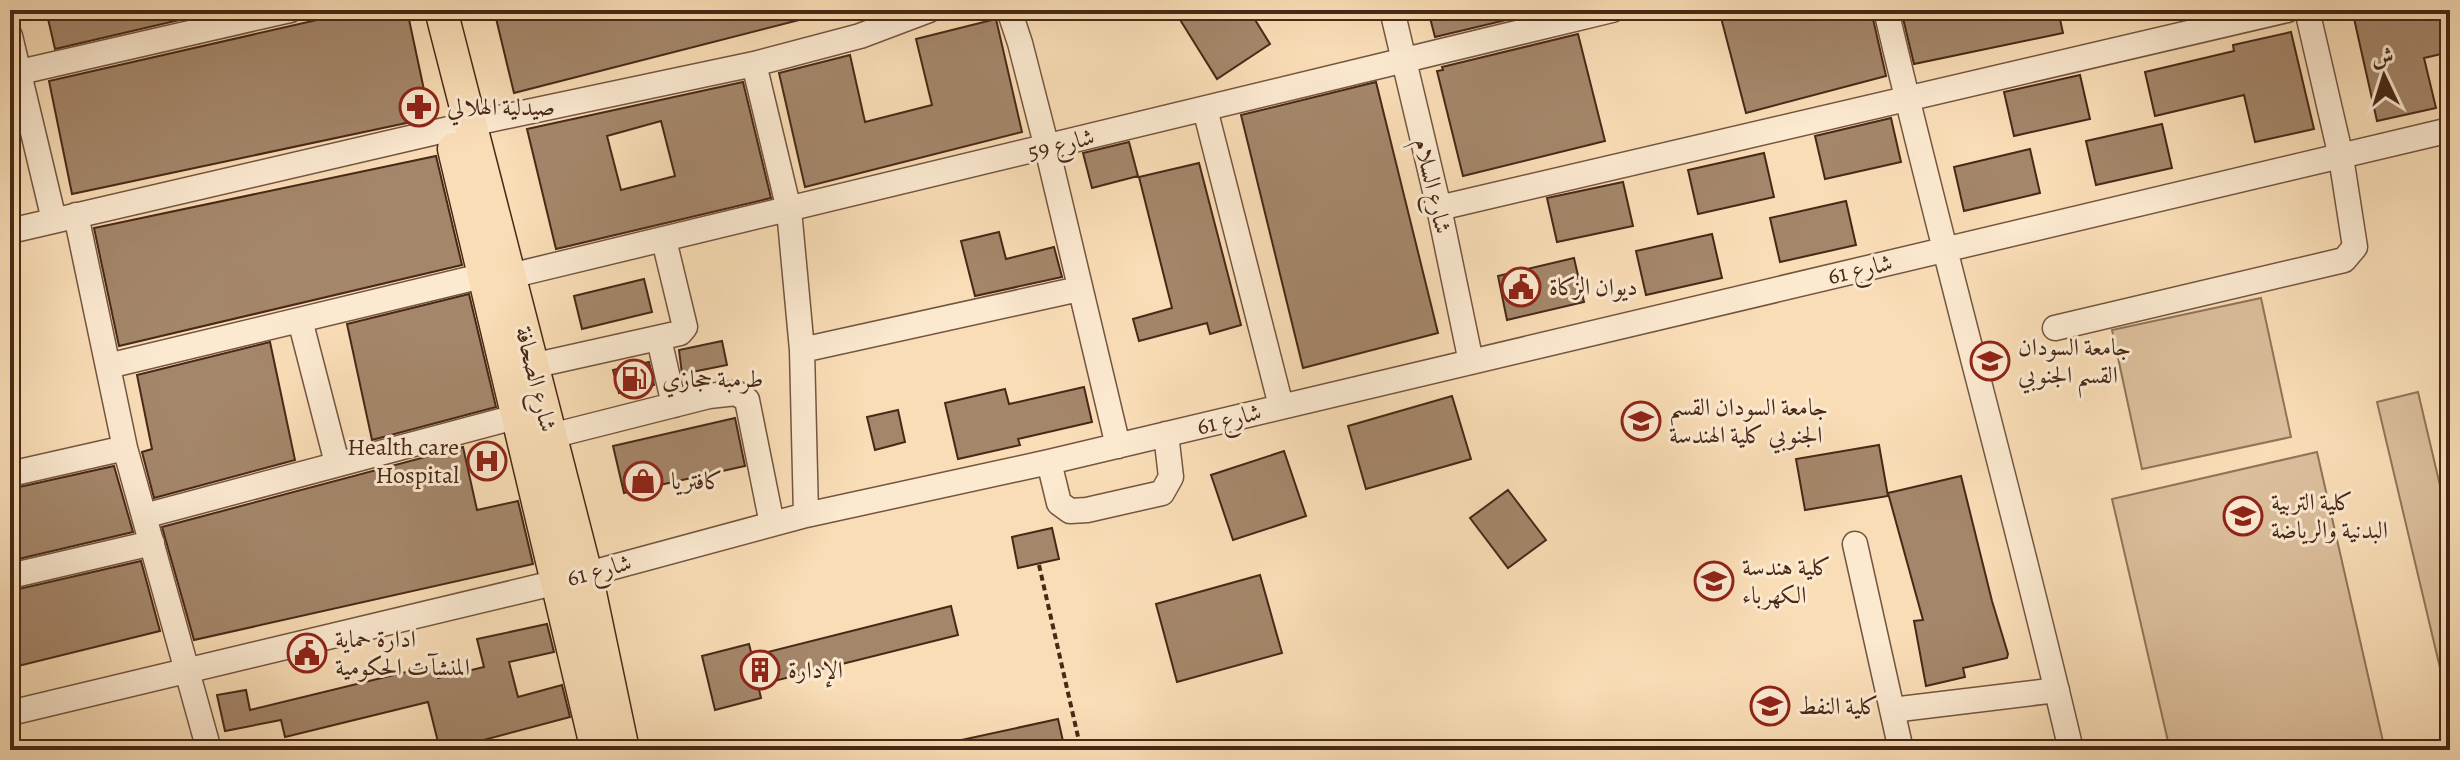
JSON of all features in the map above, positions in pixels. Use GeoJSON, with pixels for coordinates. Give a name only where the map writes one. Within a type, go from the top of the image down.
{"type":"FeatureCollection","features":[{"type":"Feature","properties":{"kind":"main road","name":"شارع الصحافة"},"geometry":{"type":"LineString","coordinates":[[420,10],[459,126],[498,276],[519,416],[572,578],[623,750]]}},
{"type":"Feature","properties":{"kind":"main road","name":"شارع الصحافة"},"geometry":{"type":"LineString","coordinates":[[441,10],[459,126]]}},
{"type":"Feature","properties":{"kind":"main road","name":"شارع الصحافة"},"geometry":{"type":"LineString","coordinates":[[498,276],[532,366],[551,436],[597,750]]}},
{"type":"Feature","properties":{"kind":"street"},"geometry":{"type":"LineString","coordinates":[[20,72],[220,18],[290,10]]}},
{"type":"Feature","properties":{"kind":"street"},"geometry":{"type":"LineString","coordinates":[[10,231],[459,126],[754,64],[860,36],[929,10]]}},
{"type":"Feature","properties":{"kind":"street"},"geometry":{"type":"LineString","coordinates":[[1009,10],[1047,148],[1118,446]]}},
{"type":"Feature","properties":{"kind":"street","name":"شارع السلام"},"geometry":{"type":"LineString","coordinates":[[1392,10],[1439,208],[1471,362]]}},
{"type":"Feature","properties":{"kind":"street","name":"شارع 59"},"geometry":{"type":"LineString","coordinates":[[108,366],[300,320],[664,240],[1612,10]]}},
{"type":"Feature","properties":{"kind":"street"},"geometry":{"type":"LineString","coordinates":[[1886,10],[1987,418],[2023,546],[2071,750]]}},
{"type":"Feature","properties":{"kind":"street"},"geometry":{"type":"LineString","coordinates":[[1439,208],[2287,10]]}},
{"type":"Feature","properties":{"kind":"street"},"geometry":{"type":"LineString","coordinates":[[2055,328],[2344,260],[2355,247],[2341,157],[2307,10]]}},
{"type":"Feature","properties":{"kind":"street"},"geometry":{"type":"LineString","coordinates":[[10,36],[108,366],[125,448],[209,750]]}},
{"type":"Feature","properties":{"kind":"street"},"geometry":{"type":"LineString","coordinates":[[754,64],[789,210],[802,350],[806,515]]}},
{"type":"Feature","properties":{"kind":"street"},"geometry":{"type":"LineString","coordinates":[[1205,109],[1281,406]]}},
{"type":"Feature","properties":{"kind":"street","name":"شارع 61"},"geometry":{"type":"LineString","coordinates":[[10,713],[572,578],[806,515],[1118,446],[2450,130]]}},
{"type":"Feature","properties":{"kind":"street"},"geometry":{"type":"LineString","coordinates":[[532,366],[680,333],[685,327],[664,240]]}},
{"type":"Feature","properties":{"kind":"street"},"geometry":{"type":"LineString","coordinates":[[802,350],[1079,289]]}},
{"type":"Feature","properties":{"kind":"street"},"geometry":{"type":"LineString","coordinates":[[300,320],[337,463]]}},
{"type":"Feature","properties":{"kind":"street"},"geometry":{"type":"LineString","coordinates":[[659,339],[674,405]]}},
{"type":"Feature","properties":{"kind":"street"},"geometry":{"type":"LineString","coordinates":[[551,436],[723,393],[736,393],[747,400],[772,524]]}},
{"type":"Feature","properties":{"kind":"street"},"geometry":{"type":"LineString","coordinates":[[144,516],[519,416]]}},
{"type":"Feature","properties":{"kind":"street"},"geometry":{"type":"LineString","coordinates":[[1049,462],[1059,503],[1070,511],[1162,493],[1171,477],[1166,434]]}},
{"type":"Feature","properties":{"kind":"street"},"geometry":{"type":"LineString","coordinates":[[10,474],[125,448]]}},
{"type":"Feature","properties":{"kind":"street"},"geometry":{"type":"LineString","coordinates":[[10,576],[152,543]]}},
{"type":"Feature","properties":{"kind":"street"},"geometry":{"type":"LineString","coordinates":[[1855,544],[1901,750]]}},
{"type":"Feature","properties":{"kind":"street"},"geometry":{"type":"LineString","coordinates":[[1892,710],[2057,690]]}},
{"type":"Feature","properties":{"kind":"path"},"geometry":{"type":"LineString","coordinates":[[1039,565],[1081,750]]}},
{"type":"Feature","properties":{"kind":"shaded area"},"geometry":{"type":"Polygon","coordinates":[[[2261,298],[2291,437],[2142,469],[2112,330],[2261,298]]]}},
{"type":"Feature","properties":{"kind":"shaded area"},"geometry":{"type":"Polygon","coordinates":[[[2418,392],[2450,528],[2450,710],[2377,402],[2418,392]]]}},
{"type":"Feature","properties":{"kind":"shaded area"},"geometry":{"type":"Polygon","coordinates":[[[2317,452],[2385,750],[2170,750],[2112,499],[2317,452]]]}},
{"type":"Feature","properties":{"kind":"building"},"geometry":{"type":"Polygon","coordinates":[[[46,10],[187,10],[188,18],[55,49],[46,10]]]}},
{"type":"Feature","properties":{"kind":"building"},"geometry":{"type":"Polygon","coordinates":[[[361,10],[407,10],[430,118],[72,194],[49,81],[361,10]]]}},
{"type":"Feature","properties":{"kind":"building"},"geometry":{"type":"Polygon","coordinates":[[[494,10],[815,10],[815,16],[514,93],[494,10]]]}},
{"type":"Feature","properties":{"kind":"building"},"geometry":{"type":"Polygon","coordinates":[[[1174,10],[1249,10],[1270,44],[1217,79],[1174,10]]]}},
{"type":"Feature","properties":{"kind":"building"},"geometry":{"type":"Polygon","coordinates":[[[1428,10],[1548,10],[1435,37],[1428,10]]]}},
{"type":"Feature","properties":{"kind":"building"},"geometry":{"type":"Polygon","coordinates":[[[1719,10],[1871,10],[1886,76],[1746,113],[1719,10]]]}},
{"type":"Feature","properties":{"kind":"building"},"geometry":{"type":"Polygon","coordinates":[[[1901,10],[2058,10],[2063,33],[1914,64],[1901,10]]]}},
{"type":"Feature","properties":{"kind":"building"},"geometry":{"type":"Polygon","coordinates":[[[2372,10],[2450,10],[2450,52],[2424,58],[2436,108],[2377,121],[2353,14],[2372,10]]]}},
{"type":"Feature","properties":{"kind":"building"},"geometry":{"type":"Polygon","coordinates":[[[996,19],[1022,132],[805,187],[779,73],[850,55],[865,122],[932,105],[916,39],[996,19]]]}},
{"type":"Feature","properties":{"kind":"building"},"geometry":{"type":"Polygon","coordinates":[[[2291,32],[2314,129],[2255,142],[2244,95],[2155,116],[2145,72],[2234,51],[2233,45],[2291,32]]]}},
{"type":"Feature","properties":{"kind":"building"},"geometry":{"type":"Polygon","coordinates":[[[1578,34],[1605,141],[1463,176],[1437,71],[1443,70],[1442,67],[1578,34]]]}},
{"type":"Feature","properties":{"kind":"building"},"geometry":{"type":"Polygon","coordinates":[[[2080,75],[2090,119],[2014,136],[2004,92],[2080,75]]]}},
{"type":"Feature","properties":{"kind":"building"},"geometry":{"type":"Polygon","coordinates":[[[743,82],[771,198],[556,249],[527,129],[743,82]],[[661,121],[607,136],[621,190],[675,176],[661,121]]]}},
{"type":"Feature","properties":{"kind":"building"},"geometry":{"type":"Polygon","coordinates":[[[1376,82],[1438,333],[1303,368],[1241,115],[1376,82]]]}},
{"type":"Feature","properties":{"kind":"building"},"geometry":{"type":"Polygon","coordinates":[[[1891,118],[1901,162],[1825,179],[1815,136],[1891,118]]]}},
{"type":"Feature","properties":{"kind":"building"},"geometry":{"type":"Polygon","coordinates":[[[2162,124],[2172,168],[2096,185],[2086,141],[2162,124]]]}},
{"type":"Feature","properties":{"kind":"building"},"geometry":{"type":"Polygon","coordinates":[[[1129,142],[1138,176],[1092,188],[1083,153],[1129,142]]]}},
{"type":"Feature","properties":{"kind":"building"},"geometry":{"type":"Polygon","coordinates":[[[2030,149],[2040,193],[1964,211],[1954,167],[2030,149]]]}},
{"type":"Feature","properties":{"kind":"building"},"geometry":{"type":"Polygon","coordinates":[[[1764,153],[1774,197],[1698,214],[1688,170],[1764,153]]]}},
{"type":"Feature","properties":{"kind":"building"},"geometry":{"type":"Polygon","coordinates":[[[436,156],[462,265],[119,346],[94,228],[436,156]]]}},
{"type":"Feature","properties":{"kind":"building"},"geometry":{"type":"Polygon","coordinates":[[[1199,163],[1241,325],[1210,334],[1207,323],[1139,341],[1133,319],[1172,308],[1139,177],[1199,163]]]}},
{"type":"Feature","properties":{"kind":"building"},"geometry":{"type":"Polygon","coordinates":[[[1623,182],[1633,226],[1557,242],[1547,198],[1623,182]]]}},
{"type":"Feature","properties":{"kind":"building"},"geometry":{"type":"Polygon","coordinates":[[[1846,201],[1856,245],[1780,262],[1770,218],[1846,201]]]}},
{"type":"Feature","properties":{"kind":"building"},"geometry":{"type":"Polygon","coordinates":[[[999,232],[1006,259],[1054,247],[1062,277],[975,296],[961,241],[999,232]]]}},
{"type":"Feature","properties":{"kind":"building"},"geometry":{"type":"Polygon","coordinates":[[[1712,234],[1722,278],[1646,295],[1636,251],[1712,234]]]}},
{"type":"Feature","properties":{"kind":"building"},"geometry":{"type":"Polygon","coordinates":[[[1574,258],[1584,302],[1507,320],[1498,276],[1574,258]]]}},
{"type":"Feature","properties":{"kind":"building"},"geometry":{"type":"Polygon","coordinates":[[[644,279],[652,312],[582,329],[574,296],[644,279]]]}},
{"type":"Feature","properties":{"kind":"building"},"geometry":{"type":"Polygon","coordinates":[[[469,294],[496,407],[372,440],[347,324],[469,294]]]}},
{"type":"Feature","properties":{"kind":"building"},"geometry":{"type":"Polygon","coordinates":[[[722,341],[727,365],[682,374],[679,350],[722,341]]]}},
{"type":"Feature","properties":{"kind":"building"},"geometry":{"type":"Polygon","coordinates":[[[270,342],[295,460],[154,498],[142,452],[152,449],[137,375],[270,342]]]}},
{"type":"Feature","properties":{"kind":"building"},"geometry":{"type":"Polygon","coordinates":[[[649,362],[654,385],[619,393],[613,370],[649,362]]]}},
{"type":"Feature","properties":{"kind":"building"},"geometry":{"type":"Polygon","coordinates":[[[1084,387],[1092,422],[1018,439],[1020,445],[958,459],[945,403],[1005,389],[1009,404],[1084,387]]]}},
{"type":"Feature","properties":{"kind":"building"},"geometry":{"type":"Polygon","coordinates":[[[1452,396],[1471,459],[1366,489],[1348,426],[1452,396]]]}},
{"type":"Feature","properties":{"kind":"building"},"geometry":{"type":"Polygon","coordinates":[[[898,410],[905,442],[875,450],[867,417],[898,410]]]}},
{"type":"Feature","properties":{"kind":"building"},"geometry":{"type":"Polygon","coordinates":[[[735,418],[745,466],[624,493],[613,446],[735,418]]]}},
{"type":"Feature","properties":{"kind":"building"},"geometry":{"type":"Polygon","coordinates":[[[1879,445],[1888,496],[1805,510],[1796,459],[1879,445]]]}},
{"type":"Feature","properties":{"kind":"building"},"geometry":{"type":"Polygon","coordinates":[[[463,447],[477,510],[518,501],[533,564],[194,640],[162,527],[463,447]]]}},
{"type":"Feature","properties":{"kind":"building"},"geometry":{"type":"Polygon","coordinates":[[[1284,451],[1306,516],[1233,540],[1211,475],[1284,451]]]}},
{"type":"Feature","properties":{"kind":"building"},"geometry":{"type":"Polygon","coordinates":[[[114,466],[133,532],[10,561],[10,489],[114,466]]]}},
{"type":"Feature","properties":{"kind":"building"},"geometry":{"type":"Polygon","coordinates":[[[1961,476],[2008,654],[2007,658],[1963,668],[1965,677],[1926,686],[1914,621],[1923,620],[1888,493],[1961,476]]]}},
{"type":"Feature","properties":{"kind":"building"},"geometry":{"type":"Polygon","coordinates":[[[1508,490],[1546,540],[1508,568],[1470,518],[1508,490]]]}},
{"type":"Feature","properties":{"kind":"building"},"geometry":{"type":"Polygon","coordinates":[[[1052,528],[1059,559],[1018,568],[1012,537],[1052,528]]]}},
{"type":"Feature","properties":{"kind":"building"},"geometry":{"type":"Polygon","coordinates":[[[141,561],[160,631],[10,668],[10,591],[141,561]]]}},
{"type":"Feature","properties":{"kind":"building"},"geometry":{"type":"Polygon","coordinates":[[[1260,575],[1282,653],[1177,682],[1156,604],[1260,575]]]}},
{"type":"Feature","properties":{"kind":"building","name":"الإدارة"},"geometry":{"type":"Polygon","coordinates":[[[951,606],[958,635],[758,685],[761,698],[715,710],[702,656],[749,644],[752,656],[951,606]]]}},
{"type":"Feature","properties":{"kind":"building"},"geometry":{"type":"Polygon","coordinates":[[[547,624],[554,652],[509,662],[518,697],[562,685],[570,717],[446,750],[440,750],[428,702],[285,737],[281,720],[225,731],[217,695],[246,690],[250,710],[435,665],[438,678],[484,667],[477,639],[547,624]]]}},
{"type":"Feature","properties":{"kind":"building"},"geometry":{"type":"Polygon","coordinates":[[[1058,719],[1065,750],[953,750],[952,742],[1058,719]]]}},
{"type":"Feature","properties":{"kind":"place","name":"صيدلية الهلالي"},"geometry":{"type":"Point","coordinates":[419,107]}},
{"type":"Feature","properties":{"kind":"place","name":"ديوان الزكاة"},"geometry":{"type":"Point","coordinates":[1521,287]}},
{"type":"Feature","properties":{"kind":"place","name":"جامعة السودان القسم الجنوبي"},"geometry":{"type":"Point","coordinates":[1990,361]}},
{"type":"Feature","properties":{"kind":"place","name":"طرمبة حجازي"},"geometry":{"type":"Point","coordinates":[634,379]}},
{"type":"Feature","properties":{"kind":"place","name":"جامعة السودان القسم الجنوبي كلية الهندسة"},"geometry":{"type":"Point","coordinates":[1641,421]}},
{"type":"Feature","properties":{"kind":"place","name":"Health care Hospital"},"geometry":{"type":"Point","coordinates":[487,461]}},
{"type":"Feature","properties":{"kind":"place","name":"كافتريا"},"geometry":{"type":"Point","coordinates":[643,481]}},
{"type":"Feature","properties":{"kind":"place","name":"كلية التربية البدنية والرياضة"},"geometry":{"type":"Point","coordinates":[2243,516]}},
{"type":"Feature","properties":{"kind":"place","name":"كلية هندسة الكهرباء"},"geometry":{"type":"Point","coordinates":[1714,581]}},
{"type":"Feature","properties":{"kind":"place","name":"ادارة حماية المنشآت الحكومية"},"geometry":{"type":"Point","coordinates":[307,653]}},
{"type":"Feature","properties":{"kind":"place","name":"الإدارة"},"geometry":{"type":"Point","coordinates":[760,670]}},
{"type":"Feature","properties":{"kind":"place","name":"كلية النفط"},"geometry":{"type":"Point","coordinates":[1770,706]}}]}
